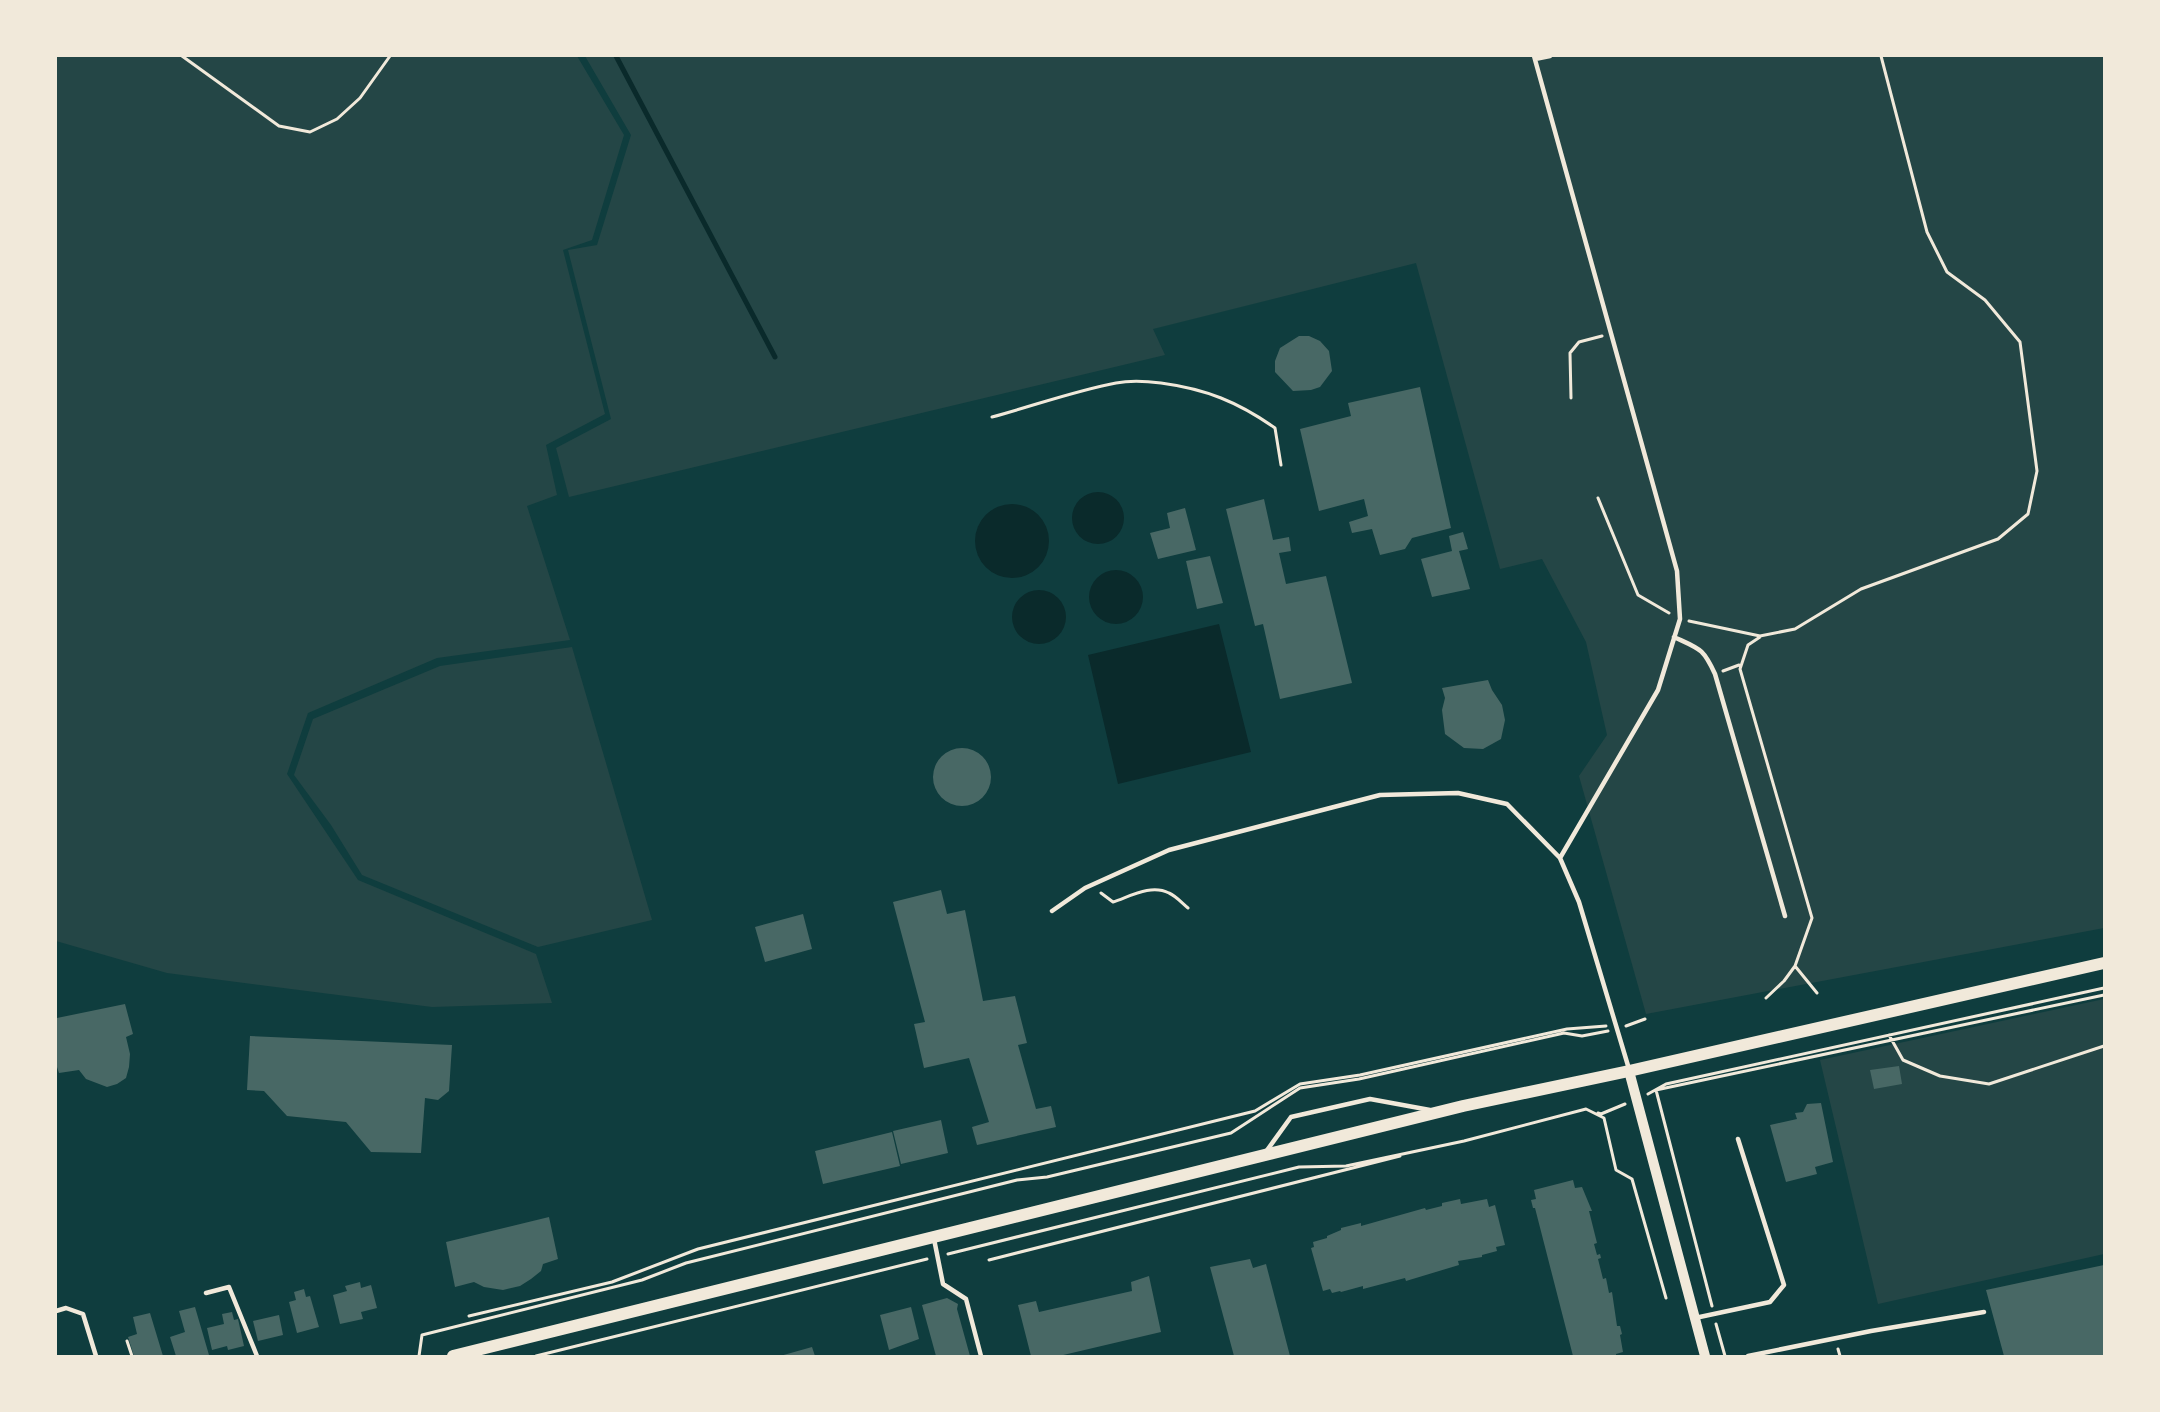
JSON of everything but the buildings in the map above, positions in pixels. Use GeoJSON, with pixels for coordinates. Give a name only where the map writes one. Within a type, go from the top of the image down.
{"type":"FeatureCollection","features":[{"type":"Feature","properties":{"kind":"main road"},"geometry":{"type":"LineString","coordinates":[[453,1356],[1438,1112],[2104,963]]}},
{"type":"Feature","properties":{"kind":"street"},"geometry":{"type":"LineString","coordinates":[[1629,1071],[1705,1356]]}},
{"type":"Feature","properties":{"kind":"lane"},"geometry":{"type":"LineString","coordinates":[[1550,56],[1534,57],[1677,571],[1680,619],[1658,690],[1560,858]]}},
{"type":"Feature","properties":{"kind":"lane"},"geometry":{"type":"LineString","coordinates":[[1674,637],[1698,648],[1707,655],[1715,674],[1785,916]]}},
{"type":"Feature","properties":{"kind":"lane"},"geometry":{"type":"LineString","coordinates":[[1052,911],[1091,885],[1168,850],[1380,795],[1458,792],[1507,804],[1560,858],[1579,902],[1629,1071]]}},
{"type":"Feature","properties":{"kind":"lane"},"geometry":{"type":"LineString","coordinates":[[1263,1155],[1291,1116],[1370,1099],[1438,1112]]}},
{"type":"Feature","properties":{"kind":"lane"},"geometry":{"type":"LineString","coordinates":[[1695,1318],[1770,1302],[1784,1285],[1738,1139]]}},
{"type":"Feature","properties":{"kind":"lane"},"geometry":{"type":"LineString","coordinates":[[933,1237],[943,1284],[966,1299],[981,1356]]}},
{"type":"Feature","properties":{"kind":"lane"},"geometry":{"type":"LineString","coordinates":[[206,1293],[229,1287],[257,1356]]}},
{"type":"Feature","properties":{"kind":"lane"},"geometry":{"type":"LineString","coordinates":[[56,1311],[66,1308],[83,1314],[96,1356]]}},
{"type":"Feature","properties":{"kind":"lane"},"geometry":{"type":"LineString","coordinates":[[1748,1356],[1870,1331],[1984,1312]]}},
{"type":"Feature","properties":{"kind":"path"},"geometry":{"type":"LineString","coordinates":[[182,56],[279,126],[310,132],[337,119],[360,98],[390,56]]}},
{"type":"Feature","properties":{"kind":"path"},"geometry":{"type":"LineString","coordinates":[[1598,498],[1638,595],[1680,619],[1760,636],[1795,629],[1861,589],[1998,539],[2028,514],[2037,471],[2020,342],[1985,300],[1947,272],[1927,232],[1881,56]]}},
{"type":"Feature","properties":{"kind":"path"},"geometry":{"type":"LineString","coordinates":[[1570,398],[1570,353],[1579,342],[1611,333]]}},
{"type":"Feature","properties":{"kind":"path"},"geometry":{"type":"LineString","coordinates":[[992,417],[1117,382],[1141,381],[1200,389],[1254,413],[1275,428],[1281,465]]}},
{"type":"Feature","properties":{"kind":"path"},"geometry":{"type":"LineString","coordinates":[[1760,636],[1748,645],[1740,669],[1812,918],[1795,966],[1784,981],[1766,998]]}},
{"type":"Feature","properties":{"kind":"path"},"geometry":{"type":"LineString","coordinates":[[1724,671],[1741,664]]}},
{"type":"Feature","properties":{"kind":"path"},"geometry":{"type":"LineString","coordinates":[[1091,885],[1113,902],[1144,891],[1155,890],[1169,893],[1188,908]]}},
{"type":"Feature","properties":{"kind":"path"},"geometry":{"type":"LineString","coordinates":[[1795,966],[1817,993]]}},
{"type":"Feature","properties":{"kind":"path"},"geometry":{"type":"LineString","coordinates":[[989,1260],[1586,1109],[1601,1114],[1666,1084],[2104,988]]}},
{"type":"Feature","properties":{"kind":"path"},"geometry":{"type":"LineString","coordinates":[[1656,1090],[2104,995]]}},
{"type":"Feature","properties":{"kind":"path"},"geometry":{"type":"LineString","coordinates":[[419,1356],[422,1335],[642,1280],[686,1263],[1017,1180],[1047,1177],[1231,1133],[1300,1088],[1359,1079],[1564,1033],[1582,1036],[1645,1019]]}},
{"type":"Feature","properties":{"kind":"path"},"geometry":{"type":"LineString","coordinates":[[470,1316],[612,1282],[698,1249],[1255,1112],[1299,1084],[1360,1075],[1567,1029],[1615,1028]]}},
{"type":"Feature","properties":{"kind":"path"},"geometry":{"type":"LineString","coordinates":[[1889,1035],[1903,1060],[1940,1076],[1989,1084],[2104,1046]]}},
{"type":"Feature","properties":{"kind":"path"},"geometry":{"type":"LineString","coordinates":[[1656,1090],[1725,1356]]}},
{"type":"Feature","properties":{"kind":"path"},"geometry":{"type":"LineString","coordinates":[[1586,1109],[1604,1118],[1616,1170],[1632,1179],[1666,1298]]}},
{"type":"Feature","properties":{"kind":"path"},"geometry":{"type":"LineString","coordinates":[[536,1356],[1299,1167],[1346,1166],[1440,1146]]}},
{"type":"Feature","properties":{"kind":"path"},"geometry":{"type":"LineString","coordinates":[[127,1341],[132,1356]]}},
{"type":"Feature","properties":{"kind":"shaded area"},"geometry":{"type":"Polygon","coordinates":[[[56,56],[577,56],[624,135],[592,240],[563,250],[605,414],[546,445],[557,495],[527,506],[570,640],[437,658],[308,713],[287,774],[358,880],[536,954],[552,1003],[432,1007],[167,973],[56,941],[56,56]]]}},
{"type":"Feature","properties":{"kind":"shaded area"},"geometry":{"type":"Polygon","coordinates":[[[585,56],[2104,56],[2104,928],[1646,1014],[1579,776],[1607,735],[1586,642],[1542,559],[1500,569],[1416,263],[1153,329],[1165,355],[569,497],[556,448],[611,419],[568,250],[597,245],[631,135],[585,56]]]}},
{"type":"Feature","properties":{"kind":"shaded area"},"geometry":{"type":"Polygon","coordinates":[[[1093,492],[1103,492],[1117,499],[1124,518],[1117,537],[1103,544],[1093,544],[1083,540],[1076,533],[1072,523],[1072,513],[1076,503],[1083,496],[1093,492]]]}},
{"type":"Feature","properties":{"kind":"shaded area"},"geometry":{"type":"Polygon","coordinates":[[[1012,504],[1033,510],[1043,520],[1049,541],[1043,562],[1033,572],[1012,578],[991,572],[981,562],[975,541],[981,520],[991,510],[1012,504]]]}},
{"type":"Feature","properties":{"kind":"shaded area"},"geometry":{"type":"Polygon","coordinates":[[[1116,570],[1126,572],[1135,578],[1141,587],[1143,597],[1141,607],[1135,616],[1126,622],[1116,624],[1106,622],[1097,616],[1091,607],[1089,597],[1091,587],[1097,578],[1106,572],[1116,570]]]}},
{"type":"Feature","properties":{"kind":"shaded area"},"geometry":{"type":"Polygon","coordinates":[[[1039,590],[1049,592],[1058,598],[1064,607],[1066,617],[1064,627],[1058,636],[1049,642],[1039,644],[1029,642],[1020,636],[1014,627],[1012,617],[1014,607],[1020,598],[1029,592],[1039,590]]]}},
{"type":"Feature","properties":{"kind":"shaded area"},"geometry":{"type":"Polygon","coordinates":[[[1219,624],[1251,752],[1118,784],[1088,655],[1219,624]]]}},
{"type":"Feature","properties":{"kind":"shaded area"},"geometry":{"type":"Polygon","coordinates":[[[572,647],[652,920],[538,947],[362,875],[331,825],[294,775],[313,719],[440,666],[572,647]]]}},
{"type":"Feature","properties":{"kind":"shaded area"},"geometry":{"type":"Polygon","coordinates":[[[2104,999],[2104,1254],[1878,1304],[1820,1060],[2104,999]]]}},
{"type":"Feature","properties":{"kind":"waterway"},"geometry":{"type":"LineString","coordinates":[[616,56],[775,357]]}}]}
